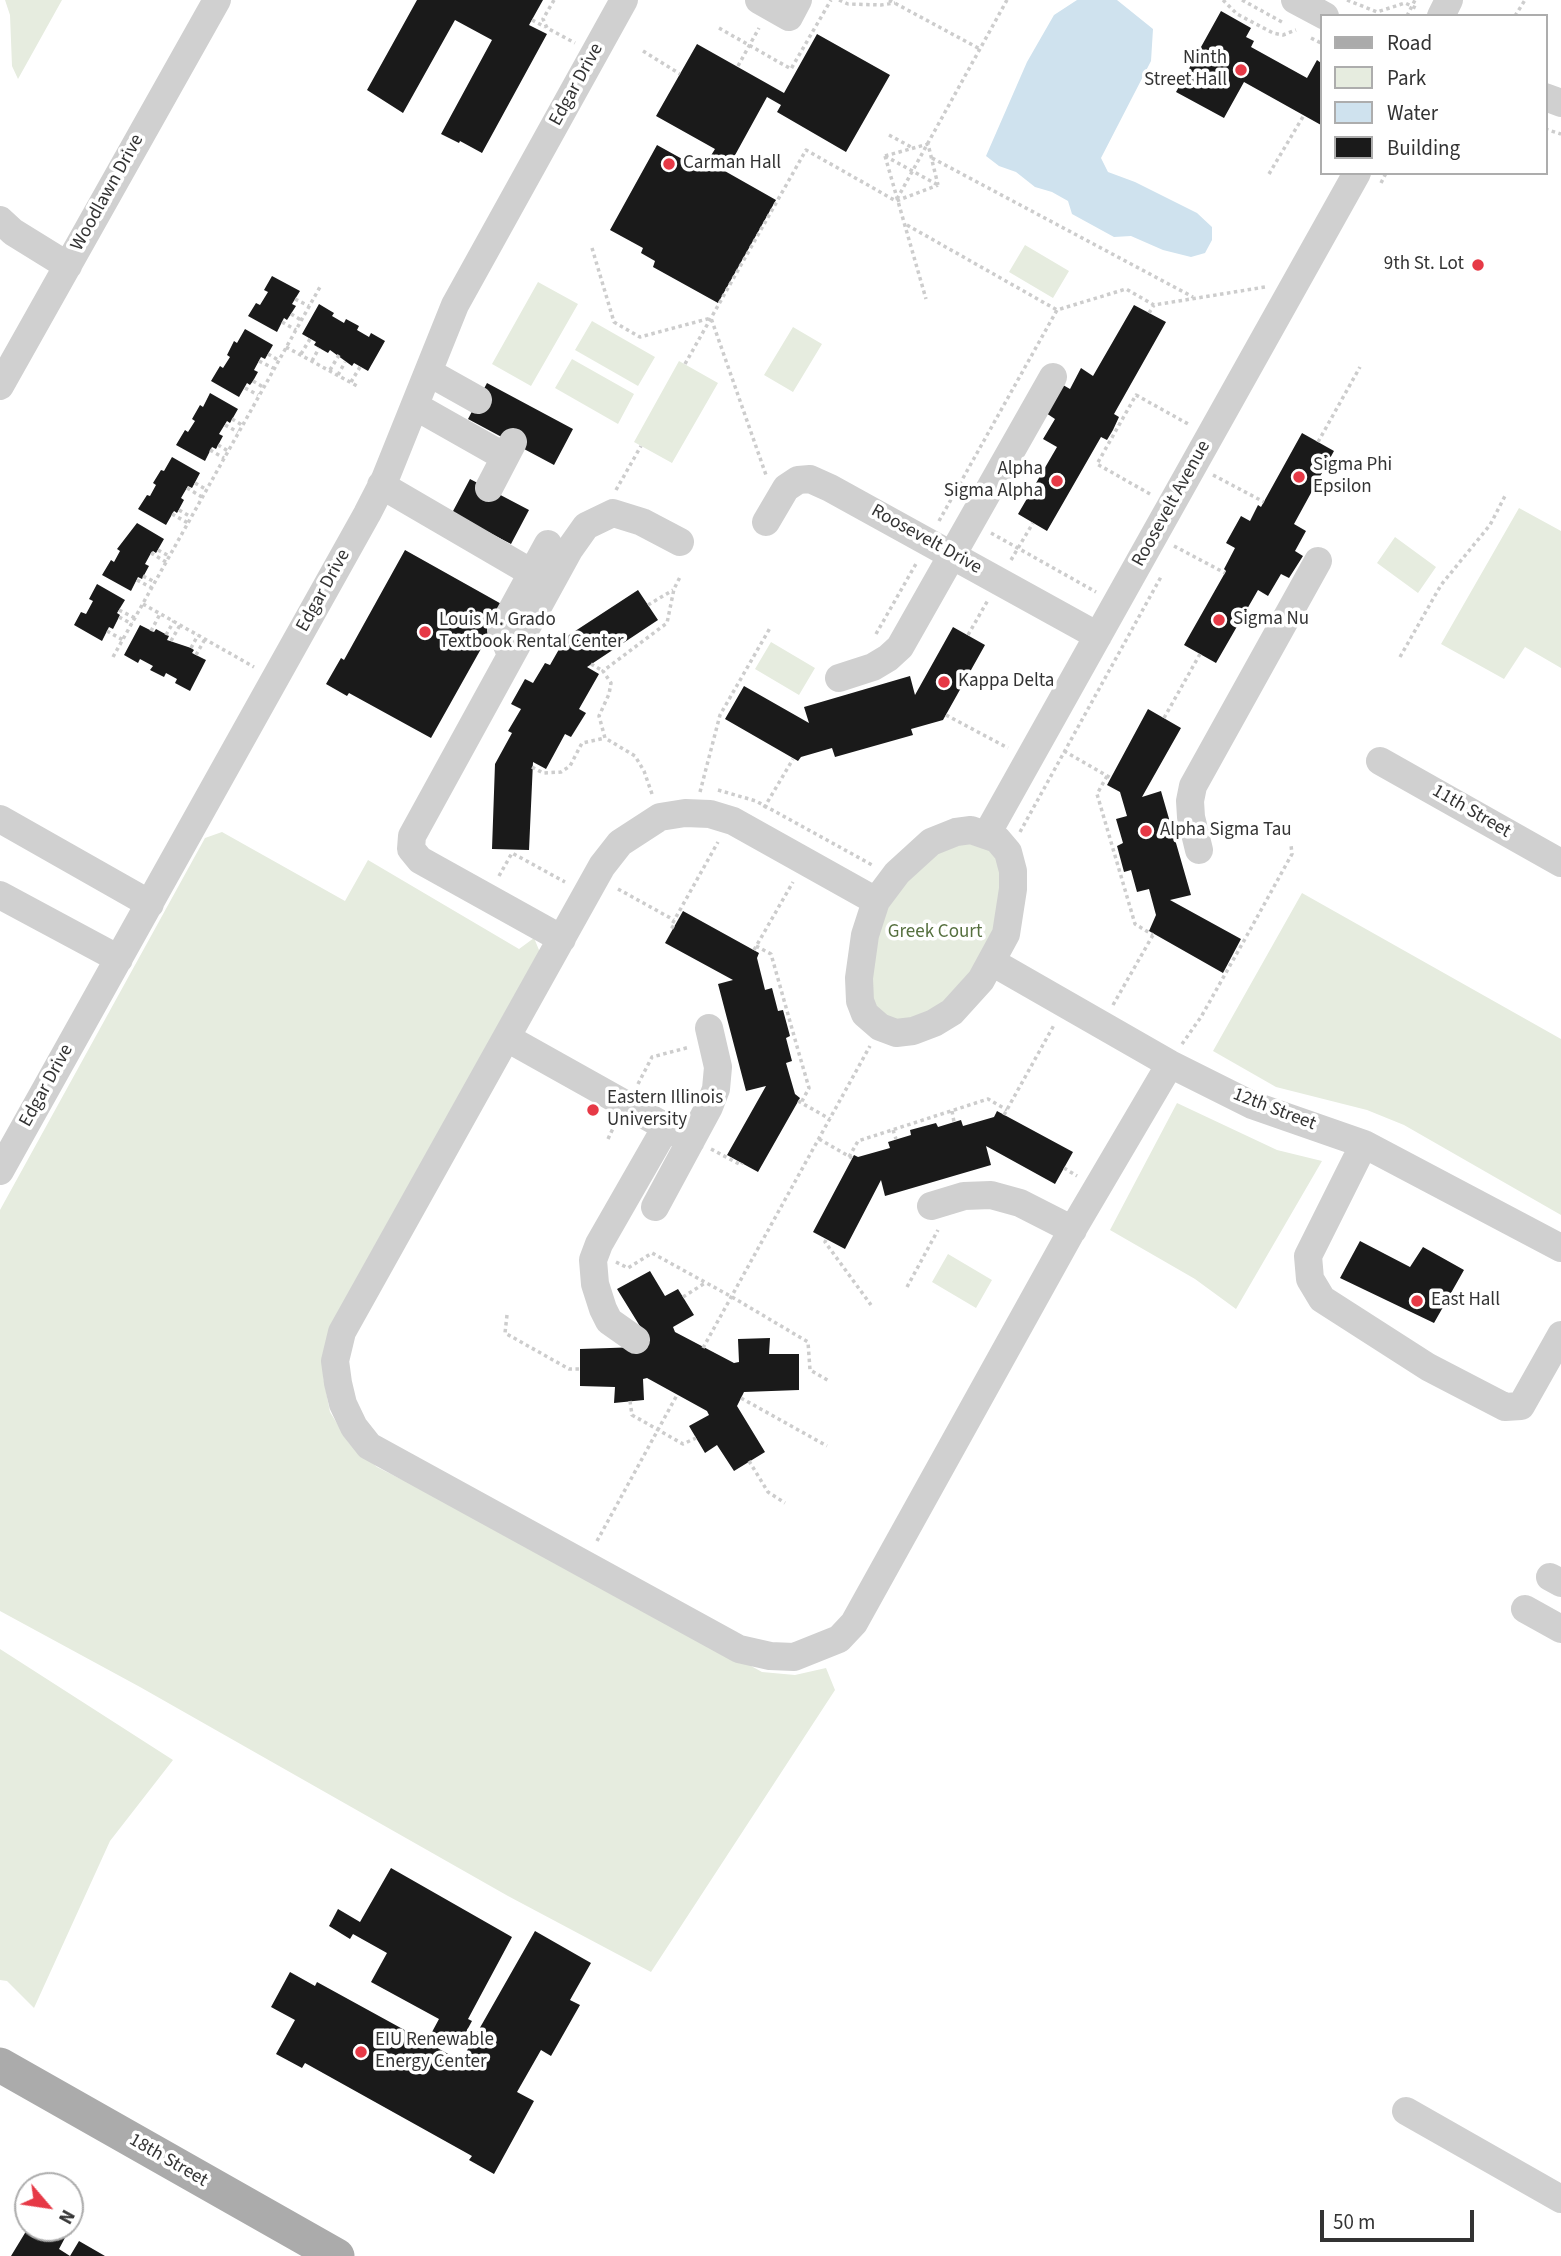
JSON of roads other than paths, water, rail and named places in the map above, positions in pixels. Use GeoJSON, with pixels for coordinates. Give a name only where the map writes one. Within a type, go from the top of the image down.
{"type":"FeatureCollection","features":[{"type":"Feature","properties":{"kind":"main road","name":"18th Street"},"geometry":{"type":"LineString","coordinates":[[0,2065],[337,2256]]}},
{"type":"Feature","properties":{"kind":"street","name":"Woodlawn Drive"},"geometry":{"type":"LineString","coordinates":[[0,386],[217,0]]}},
{"type":"Feature","properties":{"kind":"street","name":"Edgar Drive"},"geometry":{"type":"LineString","coordinates":[[0,1171],[382,485],[455,305],[624,0]]}},
{"type":"Feature","properties":{"kind":"street"},"geometry":{"type":"LineString","coordinates":[[1294,0],[1321,14]]}},
{"type":"Feature","properties":{"kind":"street"},"geometry":{"type":"LineString","coordinates":[[1429,12],[1449,0]]}},
{"type":"Feature","properties":{"kind":"street","name":"Roosevelt Avenue"},"geometry":{"type":"LineString","coordinates":[[987,834],[1088,630],[1368,179]]}},
{"type":"Feature","properties":{"kind":"street"},"geometry":{"type":"LineString","coordinates":[[0,220],[13,232],[68,266]]}},
{"type":"Feature","properties":{"kind":"street"},"geometry":{"type":"LineString","coordinates":[[428,372],[478,400]]}},
{"type":"Feature","properties":{"kind":"street"},"geometry":{"type":"LineString","coordinates":[[839,678],[873,667],[900,647],[1053,377]]}},
{"type":"Feature","properties":{"kind":"street"},"geometry":{"type":"LineString","coordinates":[[415,406],[509,450],[489,488]]}},
{"type":"Feature","properties":{"kind":"street","name":"Roosevelt Drive"},"geometry":{"type":"LineString","coordinates":[[771,513],[791,483],[810,479],[1088,630]]}},
{"type":"Feature","properties":{"kind":"street"},"geometry":{"type":"LineString","coordinates":[[382,485],[532,573]]}},
{"type":"Feature","properties":{"kind":"street"},"geometry":{"type":"LineString","coordinates":[[562,939],[420,860],[411,849],[412,836],[511,655],[586,526],[613,513],[626,516],[680,542]]}},
{"type":"Feature","properties":{"kind":"street"},"geometry":{"type":"LineString","coordinates":[[511,655],[501,630],[548,544]]}},
{"type":"Feature","properties":{"kind":"street"},"geometry":{"type":"LineString","coordinates":[[1199,850],[1191,817],[1193,786],[1318,561]]}},
{"type":"Feature","properties":{"kind":"street","name":"11th Street"},"geometry":{"type":"LineString","coordinates":[[1380,761],[1561,863]]}},
{"type":"Feature","properties":{"kind":"street"},"geometry":{"type":"LineString","coordinates":[[876,901],[733,821],[710,814],[660,817],[620,843],[602,866],[342,1332],[335,1361],[343,1404],[354,1427],[369,1446],[739,1649],[771,1656],[794,1657],[839,1639],[854,1623],[1073,1230],[1170,1064]]}},
{"type":"Feature","properties":{"kind":"street"},"geometry":{"type":"LineString","coordinates":[[0,820],[150,904]]}},
{"type":"Feature","properties":{"kind":"street"},"geometry":{"type":"LineString","coordinates":[[971,830],[987,834],[997,839],[1007,852],[1013,871],[1006,934],[992,962],[981,980],[952,1012],[934,1023],[913,1031],[896,1033],[880,1027],[865,1014],[860,1001],[859,978],[864,934],[876,901],[897,873],[931,842],[956,832],[971,830]]}},
{"type":"Feature","properties":{"kind":"street"},"geometry":{"type":"LineString","coordinates":[[0,895],[118,959]]}},
{"type":"Feature","properties":{"kind":"street","name":"12th Street"},"geometry":{"type":"LineString","coordinates":[[992,962],[1170,1064],[1252,1105],[1364,1144],[1561,1248]]}},
{"type":"Feature","properties":{"kind":"street"},"geometry":{"type":"LineString","coordinates":[[655,1207],[716,1089],[718,1067],[710,1035]]}},
{"type":"Feature","properties":{"kind":"street"},"geometry":{"type":"LineString","coordinates":[[506,1038],[691,1140]]}},
{"type":"Feature","properties":{"kind":"street"},"geometry":{"type":"LineString","coordinates":[[636,1340],[609,1321],[595,1283],[593,1260],[666,1127]]}},
{"type":"Feature","properties":{"kind":"street"},"geometry":{"type":"LineString","coordinates":[[1364,1144],[1308,1256],[1310,1279],[1322,1299],[1428,1367],[1505,1407],[1521,1406],[1561,1335]]}},
{"type":"Feature","properties":{"kind":"street"},"geometry":{"type":"LineString","coordinates":[[935,1205],[964,1196],[991,1195],[1020,1203],[1073,1230]]}},
{"type":"Feature","properties":{"kind":"street"},"geometry":{"type":"LineString","coordinates":[[1525,1609],[1561,1629]]}},
{"type":"Feature","properties":{"kind":"street"},"geometry":{"type":"LineString","coordinates":[[1406,2111],[1561,2199]]}},
{"type":"Feature","properties":{"kind":"water"},"geometry":{"type":"Polygon","coordinates":[[[1077,0],[1117,0],[1153,29],[1151,61],[1101,158],[1108,172],[1135,182],[1197,213],[1212,227],[1212,240],[1205,253],[1191,257],[1163,250],[1131,236],[1114,237],[1072,214],[1068,201],[1035,187],[1016,172],[999,166],[986,156],[1027,62],[1054,15],[1077,0]]]}},
{"type":"Feature","properties":{"kind":"place","name":"Ninth Street Hall"},"geometry":{"type":"Point","coordinates":[1241,70]}},
{"type":"Feature","properties":{"kind":"place","name":"Carman Hall"},"geometry":{"type":"Point","coordinates":[669,164]}},
{"type":"Feature","properties":{"kind":"place","name":"9th St. Lot"},"geometry":{"type":"Point","coordinates":[1478,265]}},
{"type":"Feature","properties":{"kind":"place","name":"Sigma Phi Epsilon"},"geometry":{"type":"Point","coordinates":[1299,477]}},
{"type":"Feature","properties":{"kind":"place","name":"Alpha Sigma Alpha"},"geometry":{"type":"Point","coordinates":[1057,481]}},
{"type":"Feature","properties":{"kind":"place","name":"Sigma Nu"},"geometry":{"type":"Point","coordinates":[1219,620]}},
{"type":"Feature","properties":{"kind":"place","name":"Louis M. Grado Textbook Rental Center"},"geometry":{"type":"Point","coordinates":[425,632]}},
{"type":"Feature","properties":{"kind":"place","name":"Kappa Delta"},"geometry":{"type":"Point","coordinates":[944,682]}},
{"type":"Feature","properties":{"kind":"place","name":"Alpha Sigma Tau"},"geometry":{"type":"Point","coordinates":[1146,831]}},
{"type":"Feature","properties":{"kind":"place","name":"Eastern Illinois University"},"geometry":{"type":"Point","coordinates":[593,1110]}},
{"type":"Feature","properties":{"kind":"place","name":"East Hall"},"geometry":{"type":"Point","coordinates":[1417,1301]}},
{"type":"Feature","properties":{"kind":"place","name":"EIU Renewable Energy Center"},"geometry":{"type":"Point","coordinates":[361,2052]}},
{"type":"Feature","properties":{"kind":"park label","name":"Greek Court"},"geometry":{"type":"Point","coordinates":[935,933]}}]}
